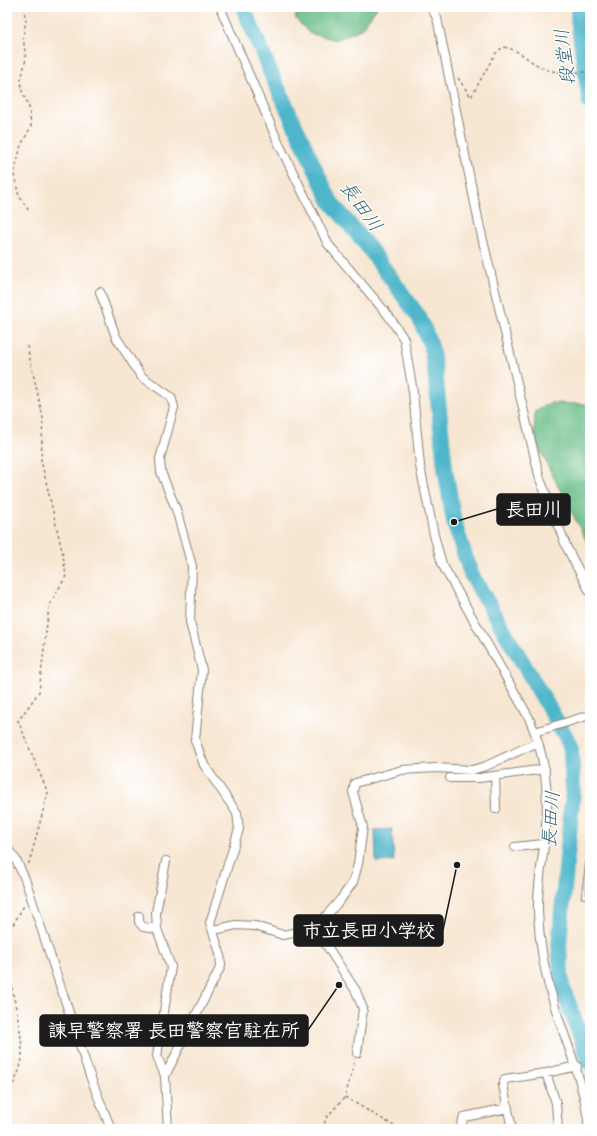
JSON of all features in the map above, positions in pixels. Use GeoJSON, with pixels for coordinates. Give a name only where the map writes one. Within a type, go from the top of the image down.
{"type":"FeatureCollection","features":[{"type":"Feature","properties":{"kind":"street"},"geometry":{"type":"LineString","coordinates":[[220,7],[278,142],[328,244],[388,315],[404,339],[413,392],[420,466],[434,535],[442,564],[529,718],[539,732],[538,742],[545,769],[547,791],[538,912],[544,968],[555,1007],[583,1088],[589,1129]]}},
{"type":"Feature","properties":{"kind":"street"},"geometry":{"type":"LineString","coordinates":[[431,7],[437,18],[480,228],[540,479],[567,548],[590,592]]}},
{"type":"Feature","properties":{"kind":"street"},"geometry":{"type":"LineString","coordinates":[[100,292],[116,337],[141,376],[171,397],[174,407],[160,460],[161,472],[176,509],[192,566],[190,622],[202,670],[195,740],[204,765],[237,813],[239,829],[210,922],[214,930],[220,953],[221,966],[165,1076]]}},
{"type":"Feature","properties":{"kind":"street"},"geometry":{"type":"LineString","coordinates":[[539,732],[577,718],[590,715]]}},
{"type":"Feature","properties":{"kind":"street"},"geometry":{"type":"LineString","coordinates":[[214,930],[236,925],[255,926],[284,935],[302,931],[319,924],[341,899],[353,882],[358,864],[362,826],[353,792],[355,782],[402,770],[436,768],[472,770],[486,766],[538,742]]}},
{"type":"Feature","properties":{"kind":"street"},"geometry":{"type":"LineString","coordinates":[[450,778],[495,776],[545,769]]}},
{"type":"Feature","properties":{"kind":"street"},"geometry":{"type":"LineString","coordinates":[[495,776],[496,809]]}},
{"type":"Feature","properties":{"kind":"street"},"geometry":{"type":"LineString","coordinates":[[515,847],[544,844]]}},
{"type":"Feature","properties":{"kind":"street"},"geometry":{"type":"LineString","coordinates":[[7,848],[16,860],[26,879],[90,1076],[111,1129]]}},
{"type":"Feature","properties":{"kind":"street"},"geometry":{"type":"LineString","coordinates":[[166,861],[156,912],[157,929],[171,967],[157,1056],[165,1076],[168,1129]]}},
{"type":"Feature","properties":{"kind":"street"},"geometry":{"type":"LineString","coordinates":[[139,916],[139,922],[143,927],[157,929]]}},
{"type":"Feature","properties":{"kind":"street"},"geometry":{"type":"LineString","coordinates":[[319,924],[325,943],[356,991],[363,1009],[357,1053]]}},
{"type":"Feature","properties":{"kind":"street"},"geometry":{"type":"LineString","coordinates":[[512,1129],[503,1085],[505,1079],[546,1073],[576,1066]]}},
{"type":"Feature","properties":{"kind":"street"},"geometry":{"type":"LineString","coordinates":[[546,1073],[556,1103],[558,1129]]}},
{"type":"Feature","properties":{"kind":"street"},"geometry":{"type":"LineString","coordinates":[[460,1129],[464,1116],[508,1108]]}},
{"type":"Feature","properties":{"kind":"path"},"geometry":{"type":"LineString","coordinates":[[23,7],[26,20],[24,37],[26,59],[21,80],[22,90],[29,107],[31,127],[21,145],[14,175],[19,196],[29,212]]}},
{"type":"Feature","properties":{"kind":"path"},"geometry":{"type":"LineString","coordinates":[[458,77],[471,97],[495,54],[503,47],[512,48],[542,68],[566,72],[590,72]]}},
{"type":"Feature","properties":{"kind":"path"},"geometry":{"type":"LineString","coordinates":[[26,879],[48,793],[18,721],[39,692],[50,606],[66,576],[63,555],[41,460],[43,418],[27,346]]}},
{"type":"Feature","properties":{"kind":"path"},"geometry":{"type":"LineString","coordinates":[[7,935],[31,894]]}},
{"type":"Feature","properties":{"kind":"path"},"geometry":{"type":"LineString","coordinates":[[7,964],[21,1039],[22,1063],[16,1081],[7,1095]]}},
{"type":"Feature","properties":{"kind":"path"},"geometry":{"type":"LineString","coordinates":[[322,1129],[327,1116],[345,1097],[357,1053]]}},
{"type":"Feature","properties":{"kind":"path"},"geometry":{"type":"LineString","coordinates":[[345,1097],[399,1129]]}},
{"type":"Feature","properties":{"kind":"green space"},"geometry":{"type":"Polygon","coordinates":[[[295,7],[377,8],[361,29],[336,40],[309,33],[296,19],[295,7]]]}},
{"type":"Feature","properties":{"kind":"green space"},"geometry":{"type":"Polygon","coordinates":[[[549,403],[585,404],[590,406],[590,552],[586,540],[534,439],[535,411],[549,403]]]}},
{"type":"Feature","properties":{"kind":"water"},"geometry":{"type":"Polygon","coordinates":[[[392,829],[394,861],[376,862],[375,830],[392,829]]]}},
{"type":"Feature","properties":{"kind":"building"},"geometry":{"type":"Polygon","coordinates":[[[586,861],[590,862],[590,899],[581,898],[586,861]]]}},
{"type":"Feature","properties":{"kind":"waterway","name":"長田川"},"geometry":{"type":"LineString","coordinates":[[243,7],[273,78],[331,202],[369,248],[419,317],[431,346],[435,370],[445,468],[454,522],[471,574],[566,737],[571,749],[573,791],[559,945],[562,986],[590,1063]]}},
{"type":"Feature","properties":{"kind":"waterway","name":"段堂川"},"geometry":{"type":"LineString","coordinates":[[579,7],[578,19],[590,103]]}},
{"type":"Feature","properties":{"kind":"place","name":"長田川"},"geometry":{"type":"Point","coordinates":[454,522]}},
{"type":"Feature","properties":{"kind":"place","name":"市立長田小学校"},"geometry":{"type":"Point","coordinates":[457,865]}},
{"type":"Feature","properties":{"kind":"place","name":"諫早警察署 長田警察官駐在所"},"geometry":{"type":"Point","coordinates":[339,985]}}]}
